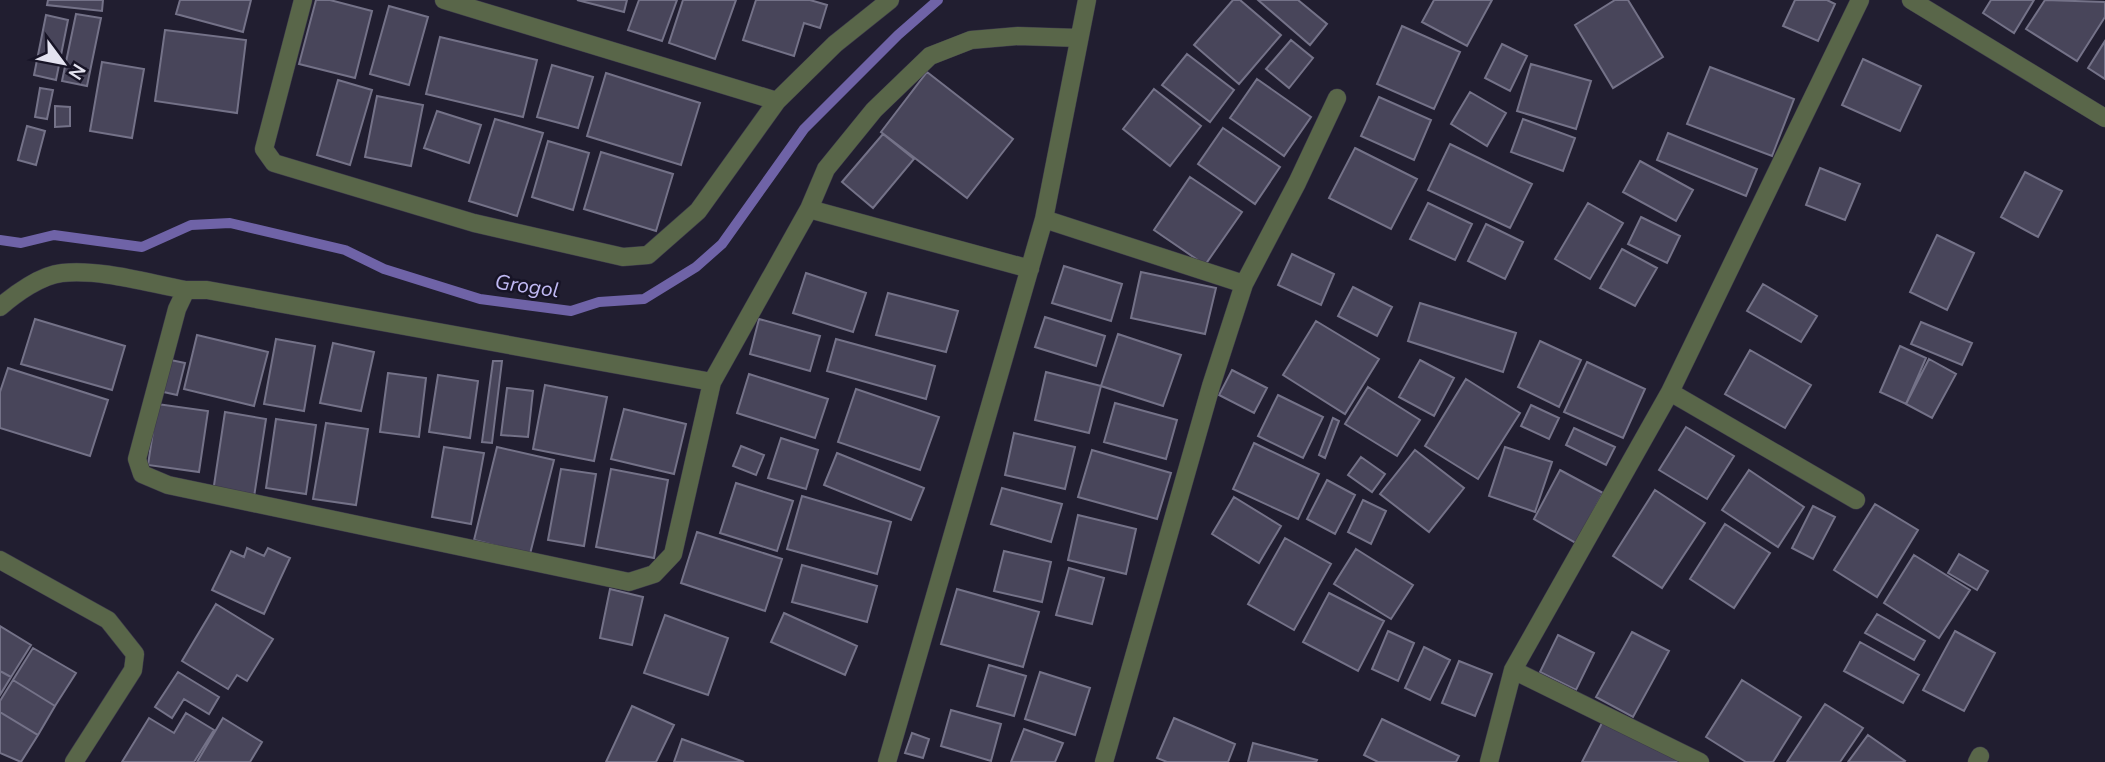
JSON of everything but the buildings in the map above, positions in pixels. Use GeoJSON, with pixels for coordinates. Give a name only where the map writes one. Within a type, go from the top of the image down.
{"type":"FeatureCollection","features":[{"type":"Feature","properties":{"kind":"street"},"geometry":{"type":"LineString","coordinates":[[303,0],[264,149],[274,163],[474,223],[623,257],[648,255],[698,211],[777,101],[835,44],[890,0]]}},
{"type":"Feature","properties":{"kind":"street"},"geometry":{"type":"LineString","coordinates":[[444,0],[777,101]]}},
{"type":"Feature","properties":{"kind":"street"},"geometry":{"type":"LineString","coordinates":[[1489,762],[1513,670],[1670,392],[1860,0]]}},
{"type":"Feature","properties":{"kind":"street"},"geometry":{"type":"LineString","coordinates":[[1911,0],[2105,118]]}},
{"type":"Feature","properties":{"kind":"street"},"geometry":{"type":"LineString","coordinates":[[887,762],[1044,219],[1087,3]]}},
{"type":"Feature","properties":{"kind":"street"},"geometry":{"type":"LineString","coordinates":[[186,290],[177,309],[137,459],[142,474],[168,485],[629,582],[654,574],[673,554],[712,383],[809,209],[826,169],[874,110],[930,56],[971,40],[1018,36],[1079,38]]}},
{"type":"Feature","properties":{"kind":"street"},"geometry":{"type":"LineString","coordinates":[[1104,762],[1210,386],[1244,284],[1297,183],[1337,98]]}},
{"type":"Feature","properties":{"kind":"street"},"geometry":{"type":"LineString","coordinates":[[809,209],[1030,269]]}},
{"type":"Feature","properties":{"kind":"street"},"geometry":{"type":"LineString","coordinates":[[1044,219],[1244,284]]}},
{"type":"Feature","properties":{"kind":"street"},"geometry":{"type":"LineString","coordinates":[[0,307],[42,280],[60,273],[97,275],[186,290],[207,289],[712,383]]}},
{"type":"Feature","properties":{"kind":"street"},"geometry":{"type":"LineString","coordinates":[[1670,392],[1856,500]]}},
{"type":"Feature","properties":{"kind":"street"},"geometry":{"type":"LineString","coordinates":[[0,560],[108,620],[135,654],[133,670],[74,762]]}},
{"type":"Feature","properties":{"kind":"street"},"geometry":{"type":"LineString","coordinates":[[1513,670],[1700,762]]}},
{"type":"Feature","properties":{"kind":"waterway","name":"Grogol"},"geometry":{"type":"LineString","coordinates":[[0,240],[21,243],[54,235],[142,247],[191,225],[230,223],[345,250],[384,269],[480,299],[571,311],[599,302],[644,299],[696,267],[722,244],[804,129],[898,35],[938,0]]}}]}
